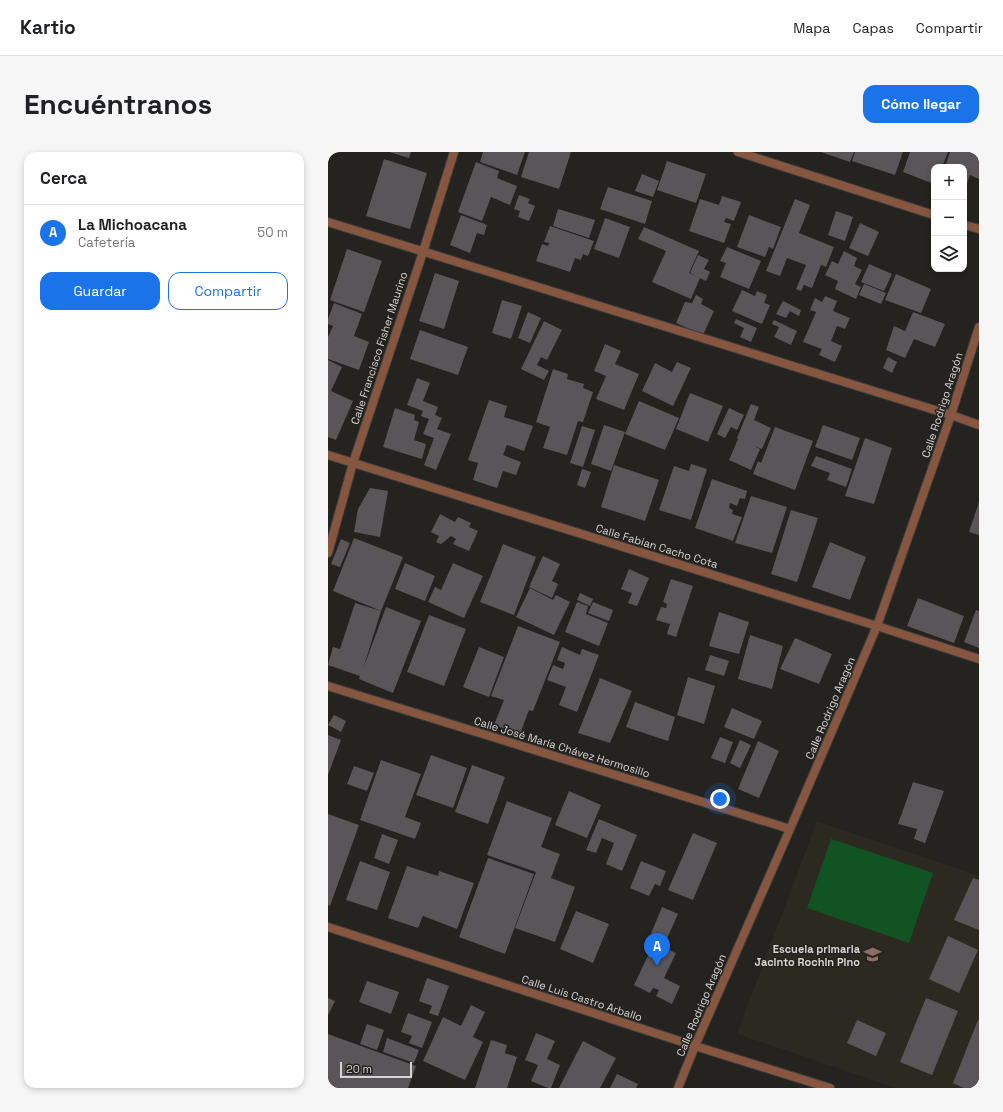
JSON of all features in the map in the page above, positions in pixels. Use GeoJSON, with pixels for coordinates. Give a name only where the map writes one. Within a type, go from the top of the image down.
{"type":"FeatureCollection","features":[{"type":"Feature","properties":{"kind":"street","name":"Calle Francisco Fisher Maurino"},"geometry":{"type":"LineString","coordinates":[[328,553],[353,463],[423,252],[454,152]]}},
{"type":"Feature","properties":{"kind":"street"},"geometry":{"type":"LineString","coordinates":[[738,152],[931,214]]}},
{"type":"Feature","properties":{"kind":"street"},"geometry":{"type":"LineString","coordinates":[[328,222],[951,415],[979,425]]}},
{"type":"Feature","properties":{"kind":"street"},"geometry":{"type":"LineString","coordinates":[[967,226],[979,230]]}},
{"type":"Feature","properties":{"kind":"street","name":"Calle Rodrigo Aragón"},"geometry":{"type":"LineString","coordinates":[[678,1088],[877,626],[951,415],[979,327]]}},
{"type":"Feature","properties":{"kind":"street","name":"Calle Fabian Cacho Cota"},"geometry":{"type":"LineString","coordinates":[[328,455],[979,659]]}},
{"type":"Feature","properties":{"kind":"street","name":"Calle José María Chávez Hermosillo"},"geometry":{"type":"LineString","coordinates":[[328,686],[790,829]]}},
{"type":"Feature","properties":{"kind":"street","name":"Calle Luis Castro Arballo"},"geometry":{"type":"LineString","coordinates":[[328,927],[695,1046],[830,1088]]}},
{"type":"Feature","properties":{"kind":"shaded area","name":"Escuela primaria Jacinto Rochin Pino"},"geometry":{"type":"Polygon","coordinates":[[[817,821],[979,876],[979,1088],[897,1088],[737,1034],[817,821]]]}},
{"type":"Feature","properties":{"kind":"green space"},"geometry":{"type":"Polygon","coordinates":[[[831,839],[933,873],[909,943],[807,908],[831,839]]]}},
{"type":"Feature","properties":{"kind":"building"},"geometry":{"type":"Polygon","coordinates":[[[389,152],[411,152],[409,158],[389,152]]]}},
{"type":"Feature","properties":{"kind":"building"},"geometry":{"type":"Polygon","coordinates":[[[483,152],[525,152],[517,175],[480,162],[483,152]]]}},
{"type":"Feature","properties":{"kind":"building"},"geometry":{"type":"Polygon","coordinates":[[[529,152],[571,152],[559,189],[521,177],[529,152]]]}},
{"type":"Feature","properties":{"kind":"building"},"geometry":{"type":"Polygon","coordinates":[[[821,152],[854,152],[850,162],[821,152]]]}},
{"type":"Feature","properties":{"kind":"building"},"geometry":{"type":"Polygon","coordinates":[[[855,152],[903,152],[895,175],[852,161],[855,152]]]}},
{"type":"Feature","properties":{"kind":"building"},"geometry":{"type":"Polygon","coordinates":[[[910,152],[948,152],[943,164],[931,164],[931,183],[903,172],[910,152]]]}},
{"type":"Feature","properties":{"kind":"building"},"geometry":{"type":"Polygon","coordinates":[[[950,152],[979,152],[979,179],[970,175],[967,184],[967,164],[946,164],[950,152]]]}},
{"type":"Feature","properties":{"kind":"building"},"geometry":{"type":"Polygon","coordinates":[[[384,159],[427,173],[410,229],[366,216],[384,159]]]}},
{"type":"Feature","properties":{"kind":"building"},"geometry":{"type":"Polygon","coordinates":[[[667,161],[706,174],[696,203],[657,190],[667,161]]]}},
{"type":"Feature","properties":{"kind":"building"},"geometry":{"type":"Polygon","coordinates":[[[476,162],[499,171],[497,178],[517,186],[510,205],[491,197],[482,221],[458,212],[476,162]]]}},
{"type":"Feature","properties":{"kind":"building"},"geometry":{"type":"Polygon","coordinates":[[[642,174],[659,181],[653,197],[635,191],[642,174]]]}},
{"type":"Feature","properties":{"kind":"building"},"geometry":{"type":"Polygon","coordinates":[[[608,187],[652,201],[645,224],[600,209],[608,187]]]}},
{"type":"Feature","properties":{"kind":"building"},"geometry":{"type":"Polygon","coordinates":[[[519,195],[530,199],[528,203],[535,206],[529,221],[518,217],[520,211],[514,209],[519,195]]]}},
{"type":"Feature","properties":{"kind":"building"},"geometry":{"type":"Polygon","coordinates":[[[722,196],[741,202],[734,221],[726,218],[724,222],[731,224],[724,243],[689,231],[700,199],[719,205],[722,196]]]}},
{"type":"Feature","properties":{"kind":"building"},"geometry":{"type":"Polygon","coordinates":[[[795,199],[810,205],[799,233],[834,247],[826,267],[821,265],[812,288],[804,285],[801,291],[796,289],[806,265],[787,258],[780,276],[766,271],[795,199]]]}},
{"type":"Feature","properties":{"kind":"building"},"geometry":{"type":"Polygon","coordinates":[[[558,209],[595,220],[589,238],[553,226],[558,209]]]}},
{"type":"Feature","properties":{"kind":"building"},"geometry":{"type":"Polygon","coordinates":[[[836,211],[853,217],[845,241],[828,235],[836,211]]]}},
{"type":"Feature","properties":{"kind":"building"},"geometry":{"type":"Polygon","coordinates":[[[461,215],[487,225],[484,235],[477,233],[470,253],[450,245],[461,215]]]}},
{"type":"Feature","properties":{"kind":"building"},"geometry":{"type":"Polygon","coordinates":[[[749,215],[781,227],[773,249],[769,247],[765,257],[737,247],[749,215]]]}},
{"type":"Feature","properties":{"kind":"building"},"geometry":{"type":"Polygon","coordinates":[[[605,218],[630,227],[619,258],[594,249],[605,218]]]}},
{"type":"Feature","properties":{"kind":"building"},"geometry":{"type":"Polygon","coordinates":[[[860,223],[879,232],[868,256],[849,248],[860,223]]]}},
{"type":"Feature","properties":{"kind":"building"},"geometry":{"type":"Polygon","coordinates":[[[550,226],[594,241],[588,256],[583,254],[581,260],[575,258],[570,272],[536,261],[542,244],[548,246],[549,243],[544,242],[550,226]]]}},
{"type":"Feature","properties":{"kind":"building"},"geometry":{"type":"Polygon","coordinates":[[[644,227],[699,251],[689,273],[700,278],[691,299],[652,282],[666,251],[638,239],[644,227]]]}},
{"type":"Feature","properties":{"kind":"building"},"geometry":{"type":"Polygon","coordinates":[[[727,247],[761,261],[749,289],[720,277],[726,263],[720,261],[727,247]]]}},
{"type":"Feature","properties":{"kind":"building"},"geometry":{"type":"Polygon","coordinates":[[[347,249],[382,261],[364,312],[330,300],[347,249]]]}},
{"type":"Feature","properties":{"kind":"building"},"geometry":{"type":"Polygon","coordinates":[[[844,251],[857,258],[854,266],[862,270],[855,284],[861,287],[856,299],[835,289],[838,281],[825,275],[832,261],[838,264],[844,251]]]}},
{"type":"Feature","properties":{"kind":"building"},"geometry":{"type":"Polygon","coordinates":[[[698,255],[709,260],[704,269],[710,272],[706,281],[690,273],[698,255]]]}},
{"type":"Feature","properties":{"kind":"building"},"geometry":{"type":"Polygon","coordinates":[[[869,264],[892,274],[884,291],[861,282],[869,264]]]}},
{"type":"Feature","properties":{"kind":"building"},"geometry":{"type":"Polygon","coordinates":[[[435,273],[459,281],[444,329],[419,321],[435,273]]]}},
{"type":"Feature","properties":{"kind":"building"},"geometry":{"type":"Polygon","coordinates":[[[896,274],[931,289],[921,313],[885,300],[896,274]]]}},
{"type":"Feature","properties":{"kind":"building"},"geometry":{"type":"Polygon","coordinates":[[[864,284],[886,293],[881,304],[859,295],[864,284]]]}},
{"type":"Feature","properties":{"kind":"building"},"geometry":{"type":"Polygon","coordinates":[[[742,290],[755,296],[757,291],[767,295],[764,303],[770,305],[762,324],[732,311],[742,290]]]}},
{"type":"Feature","properties":{"kind":"building"},"geometry":{"type":"Polygon","coordinates":[[[696,295],[703,299],[701,304],[714,311],[703,335],[676,323],[685,302],[692,303],[696,295]]]}},
{"type":"Feature","properties":{"kind":"building"},"geometry":{"type":"Polygon","coordinates":[[[825,296],[837,301],[833,311],[850,318],[845,329],[837,326],[831,341],[842,346],[835,362],[819,355],[822,349],[803,342],[816,312],[810,310],[815,298],[822,302],[825,296]]]}},
{"type":"Feature","properties":{"kind":"building"},"geometry":{"type":"Polygon","coordinates":[[[502,300],[522,306],[511,339],[492,333],[502,300]]]}},
{"type":"Feature","properties":{"kind":"building"},"geometry":{"type":"Polygon","coordinates":[[[783,301],[801,310],[799,316],[790,311],[786,318],[776,314],[783,301]]]}},
{"type":"Feature","properties":{"kind":"building"},"geometry":{"type":"Polygon","coordinates":[[[334,303],[362,314],[354,336],[369,342],[359,370],[328,359],[328,337],[333,326],[328,324],[328,319],[334,303]]]}},
{"type":"Feature","properties":{"kind":"building"},"geometry":{"type":"Polygon","coordinates":[[[528,312],[541,318],[530,343],[518,338],[528,312]]]}},
{"type":"Feature","properties":{"kind":"building"},"geometry":{"type":"Polygon","coordinates":[[[913,312],[945,324],[935,347],[914,339],[905,358],[886,350],[894,326],[905,331],[913,312]]]}},
{"type":"Feature","properties":{"kind":"building"},"geometry":{"type":"Polygon","coordinates":[[[736,319],[757,328],[751,342],[740,337],[744,328],[734,323],[736,319]]]}},
{"type":"Feature","properties":{"kind":"building"},"geometry":{"type":"Polygon","coordinates":[[[774,320],[797,331],[791,345],[774,337],[779,327],[772,324],[774,320]]]}},
{"type":"Feature","properties":{"kind":"building"},"geometry":{"type":"Polygon","coordinates":[[[544,321],[562,330],[547,360],[541,357],[537,365],[549,371],[544,380],[521,369],[544,321]]]}},
{"type":"Feature","properties":{"kind":"building"},"geometry":{"type":"Polygon","coordinates":[[[420,330],[468,347],[458,375],[410,359],[420,330]]]}},
{"type":"Feature","properties":{"kind":"building"},"geometry":{"type":"Polygon","coordinates":[[[605,344],[621,351],[615,364],[639,374],[624,410],[596,399],[606,376],[594,371],[605,344]]]}},
{"type":"Feature","properties":{"kind":"building"},"geometry":{"type":"Polygon","coordinates":[[[888,357],[897,362],[892,373],[883,368],[888,357]]]}},
{"type":"Feature","properties":{"kind":"building"},"geometry":{"type":"Polygon","coordinates":[[[328,360],[342,367],[331,391],[353,401],[336,440],[328,437],[328,360]]]}},
{"type":"Feature","properties":{"kind":"building"},"geometry":{"type":"Polygon","coordinates":[[[677,362],[691,368],[673,406],[642,391],[655,363],[672,372],[677,362]]]}},
{"type":"Feature","properties":{"kind":"building"},"geometry":{"type":"Polygon","coordinates":[[[553,369],[568,374],[567,379],[584,384],[583,388],[593,392],[583,422],[578,421],[567,455],[543,448],[550,427],[536,422],[553,369]]]}},
{"type":"Feature","properties":{"kind":"building"},"geometry":{"type":"Polygon","coordinates":[[[417,378],[430,383],[423,401],[438,407],[435,415],[442,418],[437,429],[451,434],[436,470],[424,465],[434,438],[423,434],[429,419],[421,416],[423,411],[407,405],[417,378]]]}},
{"type":"Feature","properties":{"kind":"building"},"geometry":{"type":"Polygon","coordinates":[[[690,393],[723,406],[708,442],[676,429],[690,393]]]}},
{"type":"Feature","properties":{"kind":"building"},"geometry":{"type":"Polygon","coordinates":[[[489,400],[507,406],[504,417],[533,426],[524,451],[507,445],[503,455],[521,462],[516,475],[503,471],[497,488],[473,480],[478,463],[468,460],[489,400]]]}},
{"type":"Feature","properties":{"kind":"building"},"geometry":{"type":"Polygon","coordinates":[[[639,401],[679,418],[665,450],[625,434],[639,401]]]}},
{"type":"Feature","properties":{"kind":"building"},"geometry":{"type":"Polygon","coordinates":[[[751,404],[759,407],[754,420],[771,428],[762,449],[754,446],[760,449],[751,470],[729,460],[751,404]]]}},
{"type":"Feature","properties":{"kind":"building"},"geometry":{"type":"Polygon","coordinates":[[[395,408],[415,415],[414,420],[419,422],[414,440],[426,444],[422,459],[383,447],[395,408]]]}},
{"type":"Feature","properties":{"kind":"building"},"geometry":{"type":"Polygon","coordinates":[[[729,408],[744,415],[737,430],[731,427],[725,438],[717,434],[729,408]]]}},
{"type":"Feature","properties":{"kind":"building"},"geometry":{"type":"Polygon","coordinates":[[[604,425],[625,432],[611,471],[591,464],[604,425]]]}},
{"type":"Feature","properties":{"kind":"building"},"geometry":{"type":"Polygon","coordinates":[[[823,425],[860,438],[852,460],[815,447],[823,425]]]}},
{"type":"Feature","properties":{"kind":"building"},"geometry":{"type":"Polygon","coordinates":[[[582,426],[595,430],[583,467],[570,463],[582,426]]]}},
{"type":"Feature","properties":{"kind":"building"},"geometry":{"type":"Polygon","coordinates":[[[775,427],[813,441],[795,490],[753,474],[758,461],[761,463],[775,427]]]}},
{"type":"Feature","properties":{"kind":"building"},"geometry":{"type":"Polygon","coordinates":[[[865,438],[892,448],[874,504],[845,496],[865,438]]]}},
{"type":"Feature","properties":{"kind":"building"},"geometry":{"type":"Polygon","coordinates":[[[816,456],[852,469],[846,487],[827,480],[830,473],[811,466],[816,456]]]}},
{"type":"Feature","properties":{"kind":"building"},"geometry":{"type":"Polygon","coordinates":[[[691,464],[707,469],[691,520],[659,510],[674,466],[689,471],[691,464]]]}},
{"type":"Feature","properties":{"kind":"building"},"geometry":{"type":"Polygon","coordinates":[[[614,465],[659,480],[645,521],[601,507],[614,465]]]}},
{"type":"Feature","properties":{"kind":"building"},"geometry":{"type":"Polygon","coordinates":[[[582,469],[591,472],[585,488],[577,485],[582,469]]]}},
{"type":"Feature","properties":{"kind":"building"},"geometry":{"type":"Polygon","coordinates":[[[712,479],[747,491],[745,499],[740,498],[737,506],[730,503],[729,508],[733,510],[732,514],[742,517],[733,541],[695,528],[712,479]]]}},
{"type":"Feature","properties":{"kind":"building"},"geometry":{"type":"Polygon","coordinates":[[[370,488],[388,491],[380,537],[354,532],[358,509],[370,488]]]}},
{"type":"Feature","properties":{"kind":"building"},"geometry":{"type":"Polygon","coordinates":[[[751,496],[787,507],[772,553],[735,543],[751,496]]]}},
{"type":"Feature","properties":{"kind":"building"},"geometry":{"type":"Polygon","coordinates":[[[979,502],[979,535],[969,532],[979,502]]]}},
{"type":"Feature","properties":{"kind":"building"},"geometry":{"type":"Polygon","coordinates":[[[791,510],[818,518],[797,582],[771,574],[791,510]]]}},
{"type":"Feature","properties":{"kind":"building"},"geometry":{"type":"Polygon","coordinates":[[[440,514],[455,522],[458,517],[471,523],[469,527],[478,531],[469,551],[453,544],[456,539],[451,536],[441,544],[436,542],[439,536],[431,532],[440,514]]]}},
{"type":"Feature","properties":{"kind":"building"},"geometry":{"type":"Polygon","coordinates":[[[354,538],[403,557],[381,611],[333,591],[354,538]]]}},
{"type":"Feature","properties":{"kind":"building"},"geometry":{"type":"Polygon","coordinates":[[[341,539],[350,543],[340,567],[331,564],[341,539]]]}},
{"type":"Feature","properties":{"kind":"building"},"geometry":{"type":"Polygon","coordinates":[[[830,542],[866,557],[850,600],[812,587],[830,542]]]}},
{"type":"Feature","properties":{"kind":"building"},"geometry":{"type":"Polygon","coordinates":[[[503,544],[536,557],[514,615],[480,602],[503,544]]]}},
{"type":"Feature","properties":{"kind":"building"},"geometry":{"type":"Polygon","coordinates":[[[543,556],[560,564],[552,581],[558,584],[552,598],[529,587],[543,556]]]}},
{"type":"Feature","properties":{"kind":"building"},"geometry":{"type":"Polygon","coordinates":[[[405,563],[435,576],[425,601],[395,589],[405,563]]]}},
{"type":"Feature","properties":{"kind":"building"},"geometry":{"type":"Polygon","coordinates":[[[453,563],[483,576],[464,618],[428,602],[435,587],[441,590],[453,563]]]}},
{"type":"Feature","properties":{"kind":"building"},"geometry":{"type":"Polygon","coordinates":[[[629,569],[649,578],[637,606],[628,603],[632,593],[621,589],[629,569]]]}},
{"type":"Feature","properties":{"kind":"building"},"geometry":{"type":"Polygon","coordinates":[[[671,579],[693,586],[676,637],[667,634],[670,624],[656,620],[661,607],[666,608],[667,604],[663,602],[671,579]]]}},
{"type":"Feature","properties":{"kind":"building"},"geometry":{"type":"Polygon","coordinates":[[[530,588],[553,600],[556,595],[570,602],[554,635],[516,617],[530,588]]]}},
{"type":"Feature","properties":{"kind":"building"},"geometry":{"type":"Polygon","coordinates":[[[580,593],[593,599],[590,606],[577,600],[580,593]]]}},
{"type":"Feature","properties":{"kind":"building"},"geometry":{"type":"Polygon","coordinates":[[[918,598],[964,616],[954,643],[907,626],[918,598]]]}},
{"type":"Feature","properties":{"kind":"building"},"geometry":{"type":"Polygon","coordinates":[[[577,602],[588,606],[586,614],[608,623],[599,646],[565,632],[577,602]]]}},
{"type":"Feature","properties":{"kind":"building"},"geometry":{"type":"Polygon","coordinates":[[[593,602],[613,610],[609,621],[588,613],[593,602]]]}},
{"type":"Feature","properties":{"kind":"building"},"geometry":{"type":"Polygon","coordinates":[[[355,603],[381,611],[363,669],[386,607],[421,621],[393,693],[359,679],[360,676],[328,665],[333,647],[340,649],[355,603]]]}},
{"type":"Feature","properties":{"kind":"building"},"geometry":{"type":"Polygon","coordinates":[[[976,610],[979,611],[979,648],[964,642],[976,610]]]}},
{"type":"Feature","properties":{"kind":"building"},"geometry":{"type":"Polygon","coordinates":[[[719,612],[749,622],[739,654],[709,646],[719,612]]]}},
{"type":"Feature","properties":{"kind":"building"},"geometry":{"type":"Polygon","coordinates":[[[429,615],[466,629],[444,686],[407,672],[429,615]]]}},
{"type":"Feature","properties":{"kind":"building"},"geometry":{"type":"Polygon","coordinates":[[[518,626],[560,642],[533,711],[529,710],[520,734],[494,725],[504,700],[491,696],[518,626]]]}},
{"type":"Feature","properties":{"kind":"building"},"geometry":{"type":"Polygon","coordinates":[[[750,635],[783,646],[772,689],[738,679],[750,635]]]}},
{"type":"Feature","properties":{"kind":"building"},"geometry":{"type":"Polygon","coordinates":[[[795,638],[832,654],[819,684],[780,669],[795,638]]]}},
{"type":"Feature","properties":{"kind":"building"},"geometry":{"type":"Polygon","coordinates":[[[479,647],[504,657],[489,697],[463,687],[479,647]]]}},
{"type":"Feature","properties":{"kind":"building"},"geometry":{"type":"Polygon","coordinates":[[[562,647],[580,655],[582,649],[599,655],[577,712],[559,705],[566,687],[547,680],[553,665],[563,669],[565,663],[557,660],[562,647]]]}},
{"type":"Feature","properties":{"kind":"building"},"geometry":{"type":"Polygon","coordinates":[[[710,655],[729,661],[724,676],[705,670],[710,655]]]}},
{"type":"Feature","properties":{"kind":"building"},"geometry":{"type":"Polygon","coordinates":[[[688,677],[715,686],[704,724],[677,715],[688,677]]]}},
{"type":"Feature","properties":{"kind":"building"},"geometry":{"type":"Polygon","coordinates":[[[600,678],[632,691],[610,743],[578,733],[600,678]]]}},
{"type":"Feature","properties":{"kind":"building"},"geometry":{"type":"Polygon","coordinates":[[[635,702],[675,717],[668,741],[626,727],[635,702]]]}},
{"type":"Feature","properties":{"kind":"building"},"geometry":{"type":"Polygon","coordinates":[[[732,708],[762,721],[754,739],[724,727],[732,708]]]}},
{"type":"Feature","properties":{"kind":"building"},"geometry":{"type":"Polygon","coordinates":[[[334,715],[346,721],[341,732],[328,725],[334,715]]]}},
{"type":"Feature","properties":{"kind":"building"},"geometry":{"type":"Polygon","coordinates":[[[328,735],[341,740],[328,775],[328,735]]]}},
{"type":"Feature","properties":{"kind":"building"},"geometry":{"type":"Polygon","coordinates":[[[720,737],[733,742],[725,763],[711,758],[720,737]]]}},
{"type":"Feature","properties":{"kind":"building"},"geometry":{"type":"Polygon","coordinates":[[[740,740],[751,745],[740,768],[730,763],[740,740]]]}},
{"type":"Feature","properties":{"kind":"building"},"geometry":{"type":"Polygon","coordinates":[[[758,741],[779,751],[759,798],[738,789],[758,741]]]}},
{"type":"Feature","properties":{"kind":"building"},"geometry":{"type":"Polygon","coordinates":[[[431,755],[467,768],[453,808],[416,795],[431,755]]]}},
{"type":"Feature","properties":{"kind":"building"},"geometry":{"type":"Polygon","coordinates":[[[381,760],[421,774],[405,817],[421,823],[415,839],[360,820],[381,760]]]}},
{"type":"Feature","properties":{"kind":"building"},"geometry":{"type":"Polygon","coordinates":[[[472,765],[505,777],[488,824],[455,812],[472,765]]]}},
{"type":"Feature","properties":{"kind":"building"},"geometry":{"type":"Polygon","coordinates":[[[354,766],[374,773],[367,791],[347,784],[354,766]]]}},
{"type":"Feature","properties":{"kind":"building"},"geometry":{"type":"Polygon","coordinates":[[[913,782],[944,791],[925,843],[914,839],[917,829],[898,824],[913,782]]]}},
{"type":"Feature","properties":{"kind":"building"},"geometry":{"type":"Polygon","coordinates":[[[569,791],[601,805],[587,838],[555,825],[569,791]]]}},
{"type":"Feature","properties":{"kind":"building"},"geometry":{"type":"Polygon","coordinates":[[[507,801],[552,818],[541,847],[560,854],[551,878],[575,887],[555,942],[515,928],[536,872],[487,855],[507,801]]]}},
{"type":"Feature","properties":{"kind":"building"},"geometry":{"type":"Polygon","coordinates":[[[328,814],[359,825],[330,906],[328,905],[328,814]]]}},
{"type":"Feature","properties":{"kind":"building"},"geometry":{"type":"Polygon","coordinates":[[[599,819],[637,835],[622,871],[606,864],[614,843],[602,838],[596,853],[586,850],[599,819]]]}},
{"type":"Feature","properties":{"kind":"building"},"geometry":{"type":"Polygon","coordinates":[[[693,833],[717,843],[693,900],[668,890],[693,833]]]}},
{"type":"Feature","properties":{"kind":"building"},"geometry":{"type":"Polygon","coordinates":[[[382,834],[398,840],[389,864],[374,858],[382,834]]]}},
{"type":"Feature","properties":{"kind":"building"},"geometry":{"type":"Polygon","coordinates":[[[488,858],[534,874],[505,954],[459,937],[488,858]]]}},
{"type":"Feature","properties":{"kind":"building"},"geometry":{"type":"Polygon","coordinates":[[[360,861],[390,872],[377,910],[346,900],[360,861]]]}},
{"type":"Feature","properties":{"kind":"building"},"geometry":{"type":"Polygon","coordinates":[[[641,861],[666,871],[660,886],[655,884],[649,896],[630,888],[641,861]]]}},
{"type":"Feature","properties":{"kind":"building"},"geometry":{"type":"Polygon","coordinates":[[[407,866],[438,876],[439,871],[474,883],[457,929],[423,916],[418,928],[388,918],[407,866]]]}},
{"type":"Feature","properties":{"kind":"building"},"geometry":{"type":"Polygon","coordinates":[[[973,878],[979,880],[979,930],[954,920],[973,878]]]}},
{"type":"Feature","properties":{"kind":"building"},"geometry":{"type":"Polygon","coordinates":[[[662,907],[678,914],[665,943],[650,936],[662,907]]]}},
{"type":"Feature","properties":{"kind":"building"},"geometry":{"type":"Polygon","coordinates":[[[576,911],[609,924],[593,963],[560,949],[576,911]]]}},
{"type":"Feature","properties":{"kind":"building"},"geometry":{"type":"Polygon","coordinates":[[[948,936],[978,950],[959,993],[929,979],[948,936]]]}},
{"type":"Feature","properties":{"kind":"building"},"geometry":{"type":"Polygon","coordinates":[[[654,943],[676,953],[664,978],[680,986],[672,1004],[656,996],[659,990],[653,988],[650,993],[634,985],[654,943]]]}},
{"type":"Feature","properties":{"kind":"building"},"geometry":{"type":"Polygon","coordinates":[[[427,978],[449,986],[438,1016],[429,1013],[432,1006],[419,1001],[427,978]]]}},
{"type":"Feature","properties":{"kind":"building"},"geometry":{"type":"Polygon","coordinates":[[[367,981],[399,992],[391,1014],[359,1002],[367,981]]]}},
{"type":"Feature","properties":{"kind":"building"},"geometry":{"type":"Polygon","coordinates":[[[328,998],[335,1001],[328,1015],[328,998]]]}},
{"type":"Feature","properties":{"kind":"building"},"geometry":{"type":"Polygon","coordinates":[[[926,998],[958,1011],[932,1075],[900,1062],[926,998]]]}},
{"type":"Feature","properties":{"kind":"building"},"geometry":{"type":"Polygon","coordinates":[[[471,1005],[485,1012],[473,1037],[483,1042],[465,1080],[423,1061],[443,1017],[461,1026],[471,1005]]]}},
{"type":"Feature","properties":{"kind":"building"},"geometry":{"type":"Polygon","coordinates":[[[408,1013],[432,1022],[422,1048],[409,1043],[412,1036],[401,1032],[408,1013]]]}},
{"type":"Feature","properties":{"kind":"building"},"geometry":{"type":"Polygon","coordinates":[[[857,1020],[886,1033],[876,1056],[847,1043],[857,1020]]]}},
{"type":"Feature","properties":{"kind":"building"},"geometry":{"type":"Polygon","coordinates":[[[978,1020],[979,1088],[964,1088],[953,1083],[978,1020]]]}},
{"type":"Feature","properties":{"kind":"building"},"geometry":{"type":"Polygon","coordinates":[[[367,1024],[384,1030],[377,1050],[360,1044],[367,1024]]]}},
{"type":"Feature","properties":{"kind":"building"},"geometry":{"type":"Polygon","coordinates":[[[536,1033],[555,1041],[547,1059],[560,1065],[551,1088],[531,1081],[538,1065],[525,1060],[536,1033]]]}},
{"type":"Feature","properties":{"kind":"building"},"geometry":{"type":"Polygon","coordinates":[[[328,1034],[416,1066],[408,1088],[328,1088],[328,1034]]]}},
{"type":"Feature","properties":{"kind":"building"},"geometry":{"type":"Polygon","coordinates":[[[387,1038],[419,1050],[414,1063],[383,1052],[387,1038]]]}},
{"type":"Feature","properties":{"kind":"building"},"geometry":{"type":"Polygon","coordinates":[[[491,1040],[507,1045],[505,1053],[517,1057],[507,1088],[475,1088],[491,1040]]]}},
{"type":"Feature","properties":{"kind":"building"},"geometry":{"type":"Polygon","coordinates":[[[583,1041],[616,1058],[600,1088],[559,1088],[583,1041]]]}},
{"type":"Feature","properties":{"kind":"building"},"geometry":{"type":"Polygon","coordinates":[[[617,1074],[638,1084],[636,1088],[610,1088],[617,1074]]]}},
{"type":"Feature","properties":{"kind":"place","name":"Escuela primaria Jacinto Rochin Pino"},"geometry":{"type":"Point","coordinates":[873,955]}},
{"type":"Feature","properties":{"kind":"place","name":"La Michoacana"},"geometry":{"type":"Point","coordinates":[657,966]}}]}
